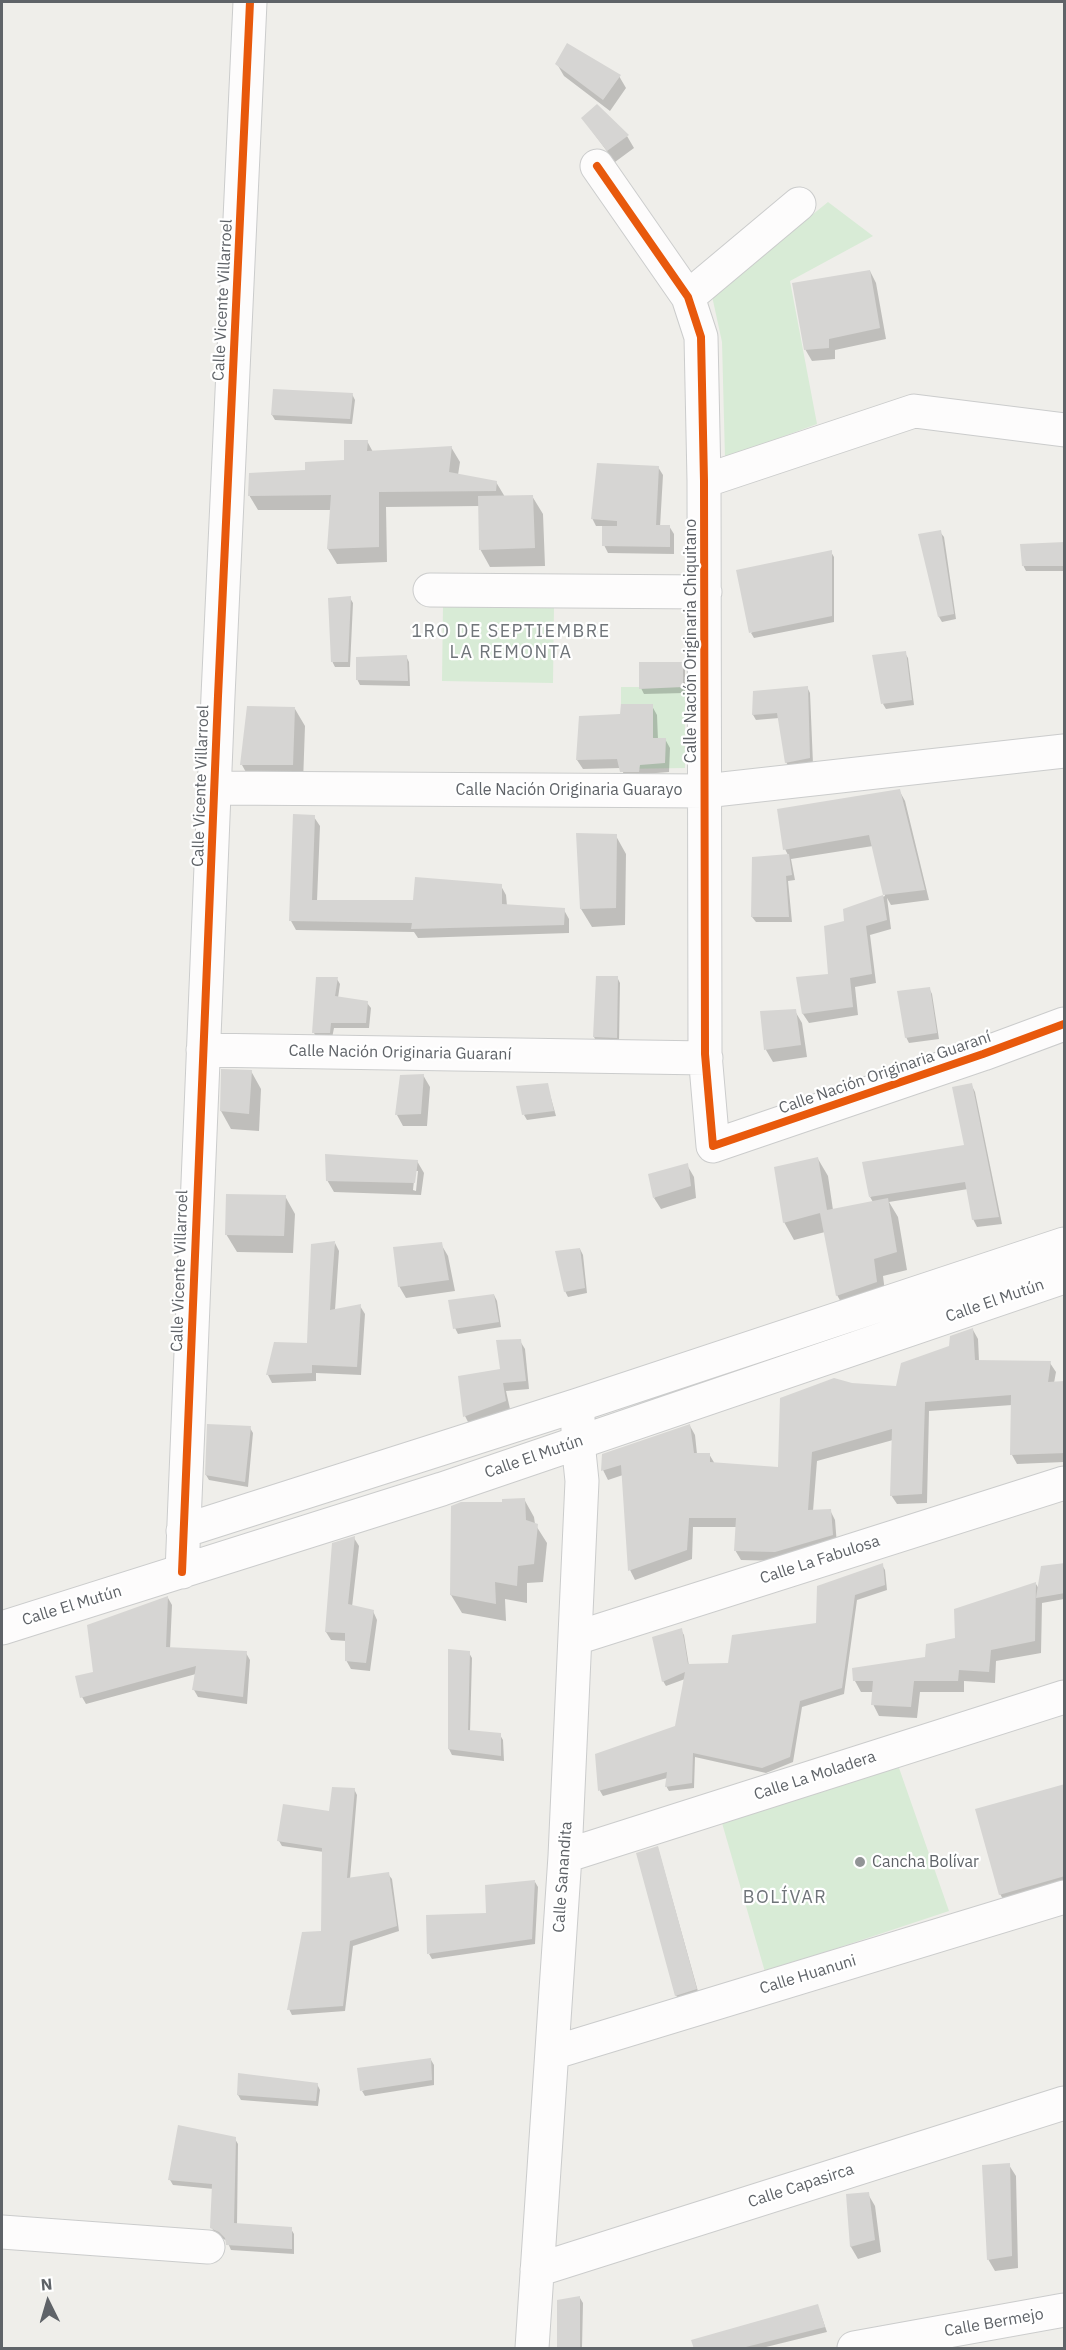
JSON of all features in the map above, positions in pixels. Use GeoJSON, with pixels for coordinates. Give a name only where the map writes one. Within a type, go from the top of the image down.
{"type":"FeatureCollection","features":[{"type":"Feature","properties":{"kind":"street","name":"Calle Vicente Villarroel"},"geometry":{"type":"LineString","coordinates":[[182,1572],[250,2]]}},
{"type":"Feature","properties":{"kind":"street","name":"Calle Nación Originaria Chiquitano"},"geometry":{"type":"LineString","coordinates":[[597,166],[688,297],[701,337],[705,592],[706,1058],[713,1146]]}},
{"type":"Feature","properties":{"kind":"street"},"geometry":{"type":"LineString","coordinates":[[688,297],[800,204]]}},
{"type":"Feature","properties":{"kind":"street"},"geometry":{"type":"LineString","coordinates":[[704,481],[914,411],[1065,430]]}},
{"type":"Feature","properties":{"kind":"street"},"geometry":{"type":"LineString","coordinates":[[430,590],[705,592]]}},
{"type":"Feature","properties":{"kind":"street","name":"Calle Nación Originaria Guarayo"},"geometry":{"type":"LineString","coordinates":[[215,788],[705,791],[1065,751]]}},
{"type":"Feature","properties":{"kind":"street","name":"Calle Nación Originaria Guaraní"},"geometry":{"type":"LineString","coordinates":[[713,1146],[1065,1024]]}},
{"type":"Feature","properties":{"kind":"street","name":"Calle Nación Originaria Guaraní"},"geometry":{"type":"LineString","coordinates":[[203,1050],[706,1058]]}},
{"type":"Feature","properties":{"kind":"street","name":"Calle El Mutún"},"geometry":{"type":"LineString","coordinates":[[183,1531],[578,1405],[1065,1244]]}},
{"type":"Feature","properties":{"kind":"street","name":"Calle El Mutún"},"geometry":{"type":"LineString","coordinates":[[2,1628],[442,1490],[1065,1277]]}},
{"type":"Feature","properties":{"kind":"street","name":"Calle Sanandita"},"geometry":{"type":"LineString","coordinates":[[532,2349],[565,1856],[576,1638],[582,1481],[578,1442],[578,1405]]}},
{"type":"Feature","properties":{"kind":"street","name":"Calle La Fabulosa"},"geometry":{"type":"LineString","coordinates":[[576,1638],[1065,1483]]}},
{"type":"Feature","properties":{"kind":"street","name":"Calle La Moladera"},"geometry":{"type":"LineString","coordinates":[[565,1856],[1065,1697]]}},
{"type":"Feature","properties":{"kind":"street","name":"Calle Huanuni"},"geometry":{"type":"LineString","coordinates":[[552,2053],[1065,1897]]}},
{"type":"Feature","properties":{"kind":"street","name":"Calle Capasirca"},"geometry":{"type":"LineString","coordinates":[[537,2270],[1065,2103]]}},
{"type":"Feature","properties":{"kind":"street"},"geometry":{"type":"LineString","coordinates":[[2,2232],[208,2247]]}},
{"type":"Feature","properties":{"kind":"street","name":"Calle Bermejo"},"geometry":{"type":"LineString","coordinates":[[854,2349],[1065,2310]]}},
{"type":"Feature","properties":{"kind":"green space"},"geometry":{"type":"Polygon","coordinates":[[[828,202],[873,236],[790,281],[817,424],[725,458],[722,342],[712,296],[828,202]]]}},
{"type":"Feature","properties":{"kind":"green space"},"geometry":{"type":"Polygon","coordinates":[[[443,605],[554,606],[553,683],[442,681],[443,605]]]}},
{"type":"Feature","properties":{"kind":"green space"},"geometry":{"type":"Polygon","coordinates":[[[621,687],[685,687],[685,768],[621,769],[621,687]]]}},
{"type":"Feature","properties":{"kind":"green space"},"geometry":{"type":"Polygon","coordinates":[[[898,1765],[949,1911],[765,1972],[722,1823],[898,1765]]]}},
{"type":"Feature","properties":{"kind":"building"},"geometry":{"type":"Polygon","coordinates":[[[567,43],[621,75],[603,100],[555,64],[567,43]]]}},
{"type":"Feature","properties":{"kind":"building"},"geometry":{"type":"Polygon","coordinates":[[[597,104],[629,135],[607,151],[581,118],[597,104]]]}},
{"type":"Feature","properties":{"kind":"building"},"geometry":{"type":"Polygon","coordinates":[[[870,270],[880,328],[829,339],[829,348],[804,350],[792,283],[870,270]]]}},
{"type":"Feature","properties":{"kind":"building"},"geometry":{"type":"Polygon","coordinates":[[[273,389],[353,393],[350,419],[271,415],[273,389]]]}},
{"type":"Feature","properties":{"kind":"building"},"geometry":{"type":"Polygon","coordinates":[[[344,440],[368,440],[367,451],[452,446],[449,472],[497,481],[496,491],[379,492],[379,547],[327,549],[331,495],[248,496],[249,473],[305,470],[305,462],[344,460],[344,440]]]}},
{"type":"Feature","properties":{"kind":"building"},"geometry":{"type":"Polygon","coordinates":[[[597,463],[659,466],[656,525],[670,525],[670,547],[602,546],[602,526],[617,526],[617,521],[591,519],[597,463]]]}},
{"type":"Feature","properties":{"kind":"building"},"geometry":{"type":"Polygon","coordinates":[[[533,495],[535,548],[479,550],[478,496],[533,495]]]}},
{"type":"Feature","properties":{"kind":"building"},"geometry":{"type":"Polygon","coordinates":[[[941,530],[954,614],[938,617],[918,534],[941,530]]]}},
{"type":"Feature","properties":{"kind":"building"},"geometry":{"type":"Polygon","coordinates":[[[1065,542],[1065,566],[1022,566],[1020,544],[1065,542]]]}},
{"type":"Feature","properties":{"kind":"building"},"geometry":{"type":"Polygon","coordinates":[[[832,550],[832,616],[749,633],[736,570],[832,550]]]}},
{"type":"Feature","properties":{"kind":"building"},"geometry":{"type":"Polygon","coordinates":[[[351,596],[348,662],[331,662],[328,598],[351,596]]]}},
{"type":"Feature","properties":{"kind":"building"},"geometry":{"type":"Polygon","coordinates":[[[906,651],[912,700],[881,704],[872,655],[906,651]]]}},
{"type":"Feature","properties":{"kind":"building"},"geometry":{"type":"Polygon","coordinates":[[[407,655],[408,681],[356,680],[356,657],[407,655]]]}},
{"type":"Feature","properties":{"kind":"building"},"geometry":{"type":"Polygon","coordinates":[[[639,662],[683,662],[683,687],[639,689],[639,662]]]}},
{"type":"Feature","properties":{"kind":"building"},"geometry":{"type":"Polygon","coordinates":[[[808,686],[810,758],[785,763],[777,713],[752,715],[753,691],[808,686]]]}},
{"type":"Feature","properties":{"kind":"building"},"geometry":{"type":"Polygon","coordinates":[[[621,704],[653,704],[653,738],[666,738],[665,763],[640,765],[639,772],[620,772],[617,759],[576,760],[579,716],[620,714],[621,704]]]}},
{"type":"Feature","properties":{"kind":"building"},"geometry":{"type":"Polygon","coordinates":[[[247,706],[295,707],[293,765],[240,765],[247,706]]]}},
{"type":"Feature","properties":{"kind":"building"},"geometry":{"type":"Polygon","coordinates":[[[900,789],[925,890],[883,895],[869,835],[783,850],[777,809],[900,789]]]}},
{"type":"Feature","properties":{"kind":"building"},"geometry":{"type":"Polygon","coordinates":[[[293,814],[315,815],[312,900],[413,900],[415,877],[502,884],[502,904],[565,908],[564,925],[411,929],[412,923],[289,921],[293,814]]]}},
{"type":"Feature","properties":{"kind":"building"},"geometry":{"type":"Polygon","coordinates":[[[576,833],[617,834],[616,908],[580,909],[576,833]]]}},
{"type":"Feature","properties":{"kind":"building"},"geometry":{"type":"Polygon","coordinates":[[[789,854],[792,875],[786,876],[789,917],[751,917],[752,857],[789,854]]]}},
{"type":"Feature","properties":{"kind":"building"},"geometry":{"type":"Polygon","coordinates":[[[883,895],[887,920],[866,926],[872,974],[850,978],[853,1007],[802,1014],[796,977],[828,974],[824,926],[844,921],[843,909],[883,895]]]}},
{"type":"Feature","properties":{"kind":"building"},"geometry":{"type":"Polygon","coordinates":[[[596,976],[618,976],[617,1038],[593,1037],[596,976]]]}},
{"type":"Feature","properties":{"kind":"building"},"geometry":{"type":"Polygon","coordinates":[[[316,977],[338,977],[335,996],[368,1001],[366,1023],[331,1023],[330,1033],[312,1033],[316,977]]]}},
{"type":"Feature","properties":{"kind":"building"},"geometry":{"type":"Polygon","coordinates":[[[930,987],[937,1033],[905,1038],[897,991],[930,987]]]}},
{"type":"Feature","properties":{"kind":"building"},"geometry":{"type":"Polygon","coordinates":[[[796,1009],[801,1045],[764,1050],[760,1011],[796,1009]]]}},
{"type":"Feature","properties":{"kind":"building"},"geometry":{"type":"Polygon","coordinates":[[[221,1069],[252,1070],[249,1114],[220,1111],[221,1069]]]}},
{"type":"Feature","properties":{"kind":"building"},"geometry":{"type":"Polygon","coordinates":[[[424,1074],[421,1114],[395,1115],[400,1075],[424,1074]]]}},
{"type":"Feature","properties":{"kind":"building"},"geometry":{"type":"Polygon","coordinates":[[[548,1083],[554,1111],[522,1115],[516,1086],[548,1083]]]}},
{"type":"Feature","properties":{"kind":"building"},"geometry":{"type":"Polygon","coordinates":[[[972,1083],[999,1217],[972,1220],[965,1182],[869,1197],[862,1162],[964,1145],[952,1087],[972,1083]]]}},
{"type":"Feature","properties":{"kind":"building"},"geometry":{"type":"Polygon","coordinates":[[[325,1154],[418,1160],[415,1183],[326,1181],[325,1154]]]}},
{"type":"Feature","properties":{"kind":"building"},"geometry":{"type":"Polygon","coordinates":[[[818,1157],[827,1210],[888,1198],[897,1252],[874,1259],[877,1282],[836,1296],[820,1213],[783,1223],[774,1167],[818,1157]]]}},
{"type":"Feature","properties":{"kind":"building"},"geometry":{"type":"Polygon","coordinates":[[[688,1163],[691,1186],[653,1198],[648,1174],[688,1163]]]}},
{"type":"Feature","properties":{"kind":"building"},"geometry":{"type":"Polygon","coordinates":[[[226,1194],[286,1195],[284,1236],[225,1235],[226,1194]]]}},
{"type":"Feature","properties":{"kind":"building"},"geometry":{"type":"Polygon","coordinates":[[[335,1241],[330,1310],[361,1304],[357,1367],[312,1365],[312,1373],[266,1375],[274,1342],[307,1343],[311,1244],[335,1241]]]}},
{"type":"Feature","properties":{"kind":"building"},"geometry":{"type":"Polygon","coordinates":[[[442,1242],[449,1280],[398,1287],[393,1247],[442,1242]]]}},
{"type":"Feature","properties":{"kind":"building"},"geometry":{"type":"Polygon","coordinates":[[[580,1248],[585,1288],[564,1292],[555,1251],[580,1248]]]}},
{"type":"Feature","properties":{"kind":"building"},"geometry":{"type":"Polygon","coordinates":[[[494,1294],[499,1322],[453,1329],[448,1300],[494,1294]]]}},
{"type":"Feature","properties":{"kind":"building"},"geometry":{"type":"Polygon","coordinates":[[[973,1328],[975,1360],[1051,1361],[1048,1382],[1065,1381],[1065,1453],[1010,1455],[1011,1395],[925,1402],[922,1494],[890,1496],[892,1429],[812,1452],[808,1510],[831,1509],[833,1535],[775,1552],[734,1551],[736,1518],[689,1518],[687,1550],[628,1571],[621,1465],[601,1471],[602,1454],[690,1424],[694,1453],[710,1453],[710,1462],[778,1467],[780,1398],[834,1378],[852,1383],[896,1386],[901,1363],[949,1346],[950,1336],[973,1328]]]}},
{"type":"Feature","properties":{"kind":"building"},"geometry":{"type":"Polygon","coordinates":[[[521,1339],[526,1381],[503,1383],[506,1401],[463,1417],[458,1376],[500,1369],[496,1340],[521,1339]]]}},
{"type":"Feature","properties":{"kind":"building"},"geometry":{"type":"Polygon","coordinates":[[[207,1424],[251,1426],[245,1482],[205,1475],[207,1424]]]}},
{"type":"Feature","properties":{"kind":"building"},"geometry":{"type":"Polygon","coordinates":[[[525,1498],[526,1520],[538,1524],[534,1564],[518,1566],[517,1586],[495,1582],[496,1604],[450,1595],[451,1506],[461,1502],[502,1502],[502,1499],[525,1498]]]}},
{"type":"Feature","properties":{"kind":"building"},"geometry":{"type":"Polygon","coordinates":[[[355,1536],[348,1604],[374,1610],[366,1663],[345,1661],[345,1633],[325,1632],[332,1543],[355,1536]]]}},
{"type":"Feature","properties":{"kind":"building"},"geometry":{"type":"Polygon","coordinates":[[[883,1563],[885,1585],[855,1595],[842,1688],[800,1701],[790,1757],[762,1768],[693,1753],[692,1783],[665,1787],[667,1772],[598,1791],[595,1754],[675,1726],[685,1672],[662,1682],[652,1637],[682,1628],[688,1664],[728,1663],[732,1635],[816,1623],[817,1586],[883,1563]]]}},
{"type":"Feature","properties":{"kind":"building"},"geometry":{"type":"Polygon","coordinates":[[[1065,1563],[1065,1593],[1036,1598],[1041,1566],[1065,1563]]]}},
{"type":"Feature","properties":{"kind":"building"},"geometry":{"type":"Polygon","coordinates":[[[1036,1582],[1035,1641],[991,1650],[989,1672],[959,1670],[958,1681],[914,1681],[911,1707],[871,1705],[873,1681],[853,1681],[852,1668],[925,1657],[926,1644],[955,1638],[954,1609],[1036,1582]]]}},
{"type":"Feature","properties":{"kind":"building"},"geometry":{"type":"Polygon","coordinates":[[[168,1596],[166,1647],[247,1651],[243,1697],[192,1690],[196,1666],[80,1698],[75,1676],[93,1672],[87,1625],[168,1596]]]}},
{"type":"Feature","properties":{"kind":"building"},"geometry":{"type":"Polygon","coordinates":[[[448,1649],[470,1651],[468,1730],[501,1733],[501,1756],[448,1749],[448,1649]]]}},
{"type":"Feature","properties":{"kind":"building"},"geometry":{"type":"Polygon","coordinates":[[[1065,1784],[1065,1876],[999,1895],[975,1809],[1065,1784]]]}},
{"type":"Feature","properties":{"kind":"building"},"geometry":{"type":"Polygon","coordinates":[[[332,1787],[355,1788],[347,1878],[389,1872],[397,1926],[350,1941],[343,2006],[287,2010],[302,1932],[321,1931],[322,1848],[277,1841],[283,1804],[329,1811],[332,1787]]]}},
{"type":"Feature","properties":{"kind":"building"},"geometry":{"type":"Polygon","coordinates":[[[658,1846],[697,1989],[675,1996],[636,1853],[658,1846]]]}},
{"type":"Feature","properties":{"kind":"building"},"geometry":{"type":"Polygon","coordinates":[[[535,1880],[532,1939],[427,1954],[426,1915],[486,1913],[485,1885],[535,1880]]]}},
{"type":"Feature","properties":{"kind":"building"},"geometry":{"type":"Polygon","coordinates":[[[431,2058],[432,2080],[360,2091],[357,2068],[431,2058]]]}},
{"type":"Feature","properties":{"kind":"building"},"geometry":{"type":"Polygon","coordinates":[[[238,2073],[318,2083],[316,2101],[237,2095],[238,2073]]]}},
{"type":"Feature","properties":{"kind":"building"},"geometry":{"type":"Polygon","coordinates":[[[178,2125],[236,2137],[234,2223],[292,2227],[292,2249],[226,2245],[225,2238],[210,2228],[212,2184],[168,2180],[178,2125]]]}},
{"type":"Feature","properties":{"kind":"building"},"geometry":{"type":"Polygon","coordinates":[[[1010,2163],[1012,2256],[987,2260],[982,2165],[1010,2163]]]}},
{"type":"Feature","properties":{"kind":"building"},"geometry":{"type":"Polygon","coordinates":[[[869,2192],[875,2240],[850,2247],[846,2194],[869,2192]]]}},
{"type":"Feature","properties":{"kind":"building"},"geometry":{"type":"Polygon","coordinates":[[[580,2296],[580,2349],[557,2349],[557,2300],[580,2296]]]}},
{"type":"Feature","properties":{"kind":"building"},"geometry":{"type":"Polygon","coordinates":[[[818,2304],[825,2327],[738,2349],[694,2349],[691,2340],[818,2304]]]}},
{"type":"Feature","properties":{"kind":"cycle path"},"geometry":{"type":"LineString","coordinates":[[182,1572],[218,696],[250,2]]}},
{"type":"Feature","properties":{"kind":"cycle path"},"geometry":{"type":"LineString","coordinates":[[597,166],[688,297],[701,337],[704,481],[705,1054],[713,1146],[1064,1024]]}},
{"type":"Feature","properties":{"kind":"place","name":"Cancha Bolívar"},"geometry":{"type":"Point","coordinates":[860,1862]}},
{"type":"Feature","properties":{"kind":"district","name":"1RO DE SEPTIEMBRE LA REMONTA"},"geometry":{"type":"Point","coordinates":[511,642]}},
{"type":"Feature","properties":{"kind":"district","name":"BOLÍVAR"},"geometry":{"type":"Point","coordinates":[785,1898]}}]}
